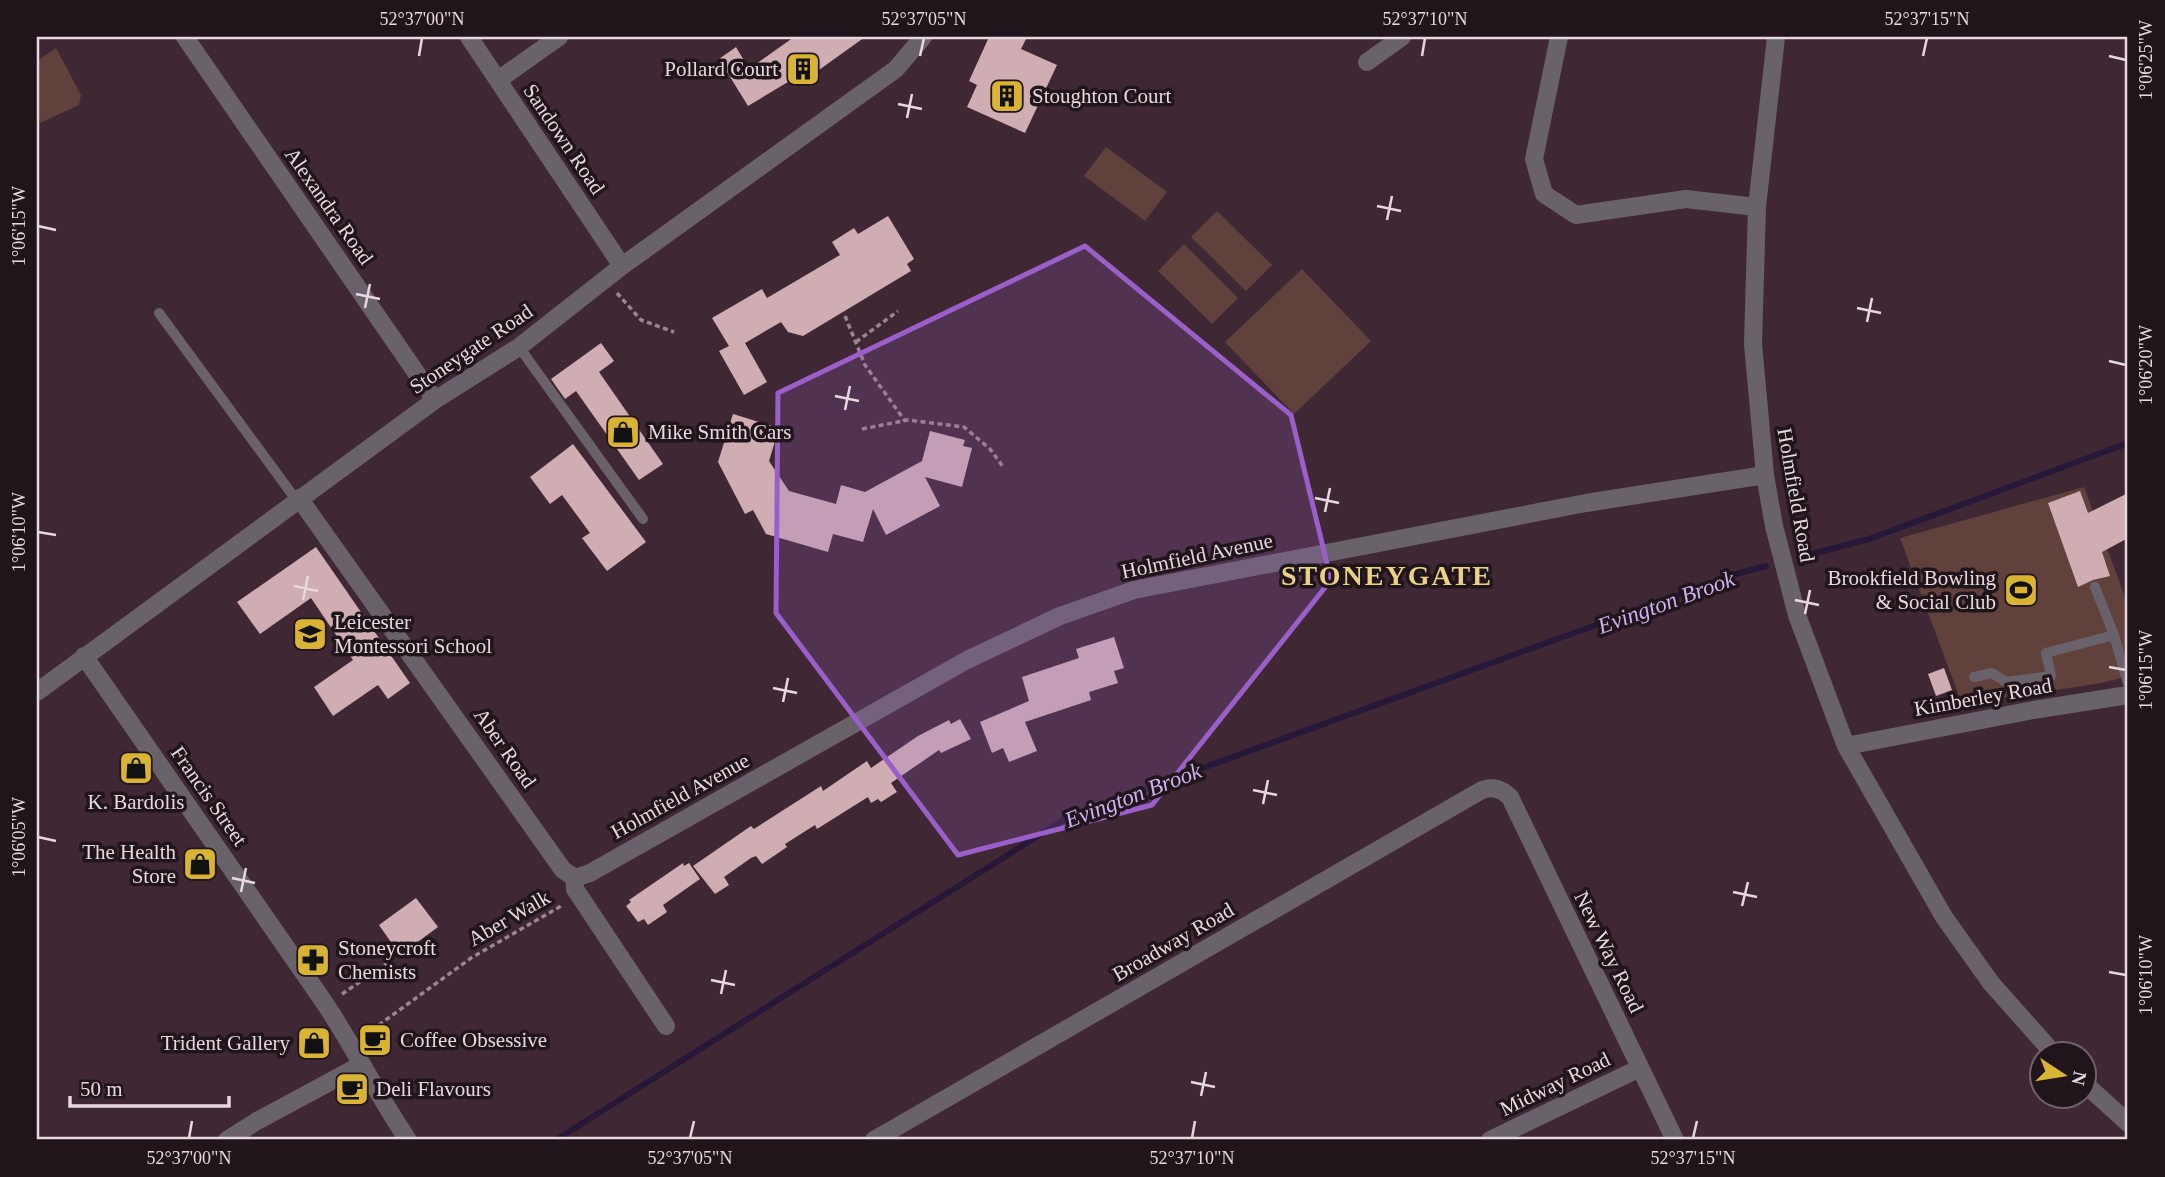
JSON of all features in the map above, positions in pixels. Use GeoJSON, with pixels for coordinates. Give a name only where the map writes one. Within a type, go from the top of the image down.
{"type":"FeatureCollection","features":[{"type":"Feature","properties":{"kind":"street","name":"Alexandra Road"},"geometry":{"type":"LineString","coordinates":[[184,37],[435,400]]}},
{"type":"Feature","properties":{"kind":"street","name":"Sandown Road"},"geometry":{"type":"LineString","coordinates":[[469,37],[622,266]]}},
{"type":"Feature","properties":{"kind":"street"},"geometry":{"type":"LineString","coordinates":[[498,80],[559,37]]}},
{"type":"Feature","properties":{"kind":"street","name":"Stoneygate Road"},"geometry":{"type":"LineString","coordinates":[[37,692],[435,400],[519,347],[622,266],[896,69],[923,37]]}},
{"type":"Feature","properties":{"kind":"street"},"geometry":{"type":"LineString","coordinates":[[1367,62],[1402,37]]}},
{"type":"Feature","properties":{"kind":"street"},"geometry":{"type":"LineString","coordinates":[[1559,37],[1534,159],[1544,194],[1576,215],[1686,199],[1757,207]]}},
{"type":"Feature","properties":{"kind":"street","name":"Holmfield Road"},"geometry":{"type":"LineString","coordinates":[[1776,37],[1757,207],[1753,344],[1765,475],[1774,526],[1797,615],[1846,746],[1944,917],[1991,983],[2041,1040]]}},
{"type":"Feature","properties":{"kind":"street","name":"Holmfield Avenue"},"geometry":{"type":"LineString","coordinates":[[575,878],[590,873],[967,660],[1060,616],[1134,590],[1586,503],[1765,475]]}},
{"type":"Feature","properties":{"kind":"street","name":"Aber Road"},"geometry":{"type":"LineString","coordinates":[[298,499],[563,870],[575,878],[575,889],[666,1026]]}},
{"type":"Feature","properties":{"kind":"street","name":"Francis Street"},"geometry":{"type":"LineString","coordinates":[[84,656],[326,1004],[408,1140]]}},
{"type":"Feature","properties":{"kind":"street","name":"Kimberley Road"},"geometry":{"type":"LineString","coordinates":[[1846,746],[2033,710],[2128,695]]}},
{"type":"Feature","properties":{"kind":"street","name":"New Way Road"},"geometry":{"type":"LineString","coordinates":[[1496,788],[1510,797],[1675,1140]]}},
{"type":"Feature","properties":{"kind":"street","name":"Broadway Road"},"geometry":{"type":"LineString","coordinates":[[874,1140],[1482,790],[1496,788]]}},
{"type":"Feature","properties":{"kind":"street"},"geometry":{"type":"LineString","coordinates":[[227,1140],[361,1065]]}},
{"type":"Feature","properties":{"kind":"street","name":"Midway Road"},"geometry":{"type":"LineString","coordinates":[[1490,1140],[1640,1068]]}},
{"type":"Feature","properties":{"kind":"street"},"geometry":{"type":"LineString","coordinates":[[2098,1096],[2128,1123]]}},
{"type":"Feature","properties":{"kind":"lane"},"geometry":{"type":"LineString","coordinates":[[159,313],[298,499]]}},
{"type":"Feature","properties":{"kind":"lane"},"geometry":{"type":"LineString","coordinates":[[519,347],[643,519]]}},
{"type":"Feature","properties":{"kind":"lane"},"geometry":{"type":"LineString","coordinates":[[2095,587],[2114,635],[2128,684]]}},
{"type":"Feature","properties":{"kind":"lane"},"geometry":{"type":"LineString","coordinates":[[1974,677],[1992,673],[2006,682],[2051,676],[2046,653],[2114,635]]}},
{"type":"Feature","properties":{"kind":"path"},"geometry":{"type":"LineString","coordinates":[[606,280],[641,320],[674,332]]}},
{"type":"Feature","properties":{"kind":"path"},"geometry":{"type":"LineString","coordinates":[[856,342],[898,311]]}},
{"type":"Feature","properties":{"kind":"path"},"geometry":{"type":"LineString","coordinates":[[845,316],[865,365],[905,421]]}},
{"type":"Feature","properties":{"kind":"path"},"geometry":{"type":"LineString","coordinates":[[862,429],[905,421],[964,427],[990,449],[1004,468]]}},
{"type":"Feature","properties":{"kind":"path","name":"Aber Walk"},"geometry":{"type":"LineString","coordinates":[[352,1044],[471,958],[580,896]]}},
{"type":"Feature","properties":{"kind":"path"},"geometry":{"type":"LineString","coordinates":[[326,1004],[389,962],[393,945]]}},
{"type":"Feature","properties":{"kind":"highlighted area"},"geometry":{"type":"Polygon","coordinates":[[[1085,246],[1291,415],[1331,580],[1152,805],[958,855],[776,613],[778,393],[1085,246]]]}},
{"type":"Feature","properties":{"kind":"shaded area"},"geometry":{"type":"Polygon","coordinates":[[[56,48],[81,95],[79,105],[40,123],[37,114],[37,61],[56,48]]]}},
{"type":"Feature","properties":{"kind":"shaded area"},"geometry":{"type":"Polygon","coordinates":[[[1106,147],[1167,192],[1145,221],[1084,176],[1106,147]]]}},
{"type":"Feature","properties":{"kind":"shaded area"},"geometry":{"type":"Polygon","coordinates":[[[1217,211],[1272,265],[1246,291],[1191,237],[1217,211]]]}},
{"type":"Feature","properties":{"kind":"shaded area"},"geometry":{"type":"Polygon","coordinates":[[[1184,244],[1238,298],[1212,324],[1158,271],[1184,244]]]}},
{"type":"Feature","properties":{"kind":"shaded area"},"geometry":{"type":"Polygon","coordinates":[[[1302,269],[1371,341],[1294,414],[1225,342],[1302,269]]]}},
{"type":"Feature","properties":{"kind":"shaded area","name":"Brookfield Bowling & Social Club"},"geometry":{"type":"Polygon","coordinates":[[[2084,487],[2128,605],[2128,676],[2102,683],[1962,704],[1900,538],[2084,487]]]}},
{"type":"Feature","properties":{"kind":"building"},"geometry":{"type":"Polygon","coordinates":[[[794,37],[865,37],[798,85],[793,79],[748,106],[719,59],[736,47],[749,69],[794,37]]]}},
{"type":"Feature","properties":{"kind":"building","name":"Stoughton Court"},"geometry":{"type":"Polygon","coordinates":[[[989,37],[1027,37],[1021,49],[1057,65],[1025,133],[967,107],[977,85],[969,81],[989,37]]]}},
{"type":"Feature","properties":{"kind":"building"},"geometry":{"type":"Polygon","coordinates":[[[888,216],[914,259],[907,264],[911,271],[803,336],[788,332],[781,322],[745,343],[767,382],[744,395],[719,351],[729,346],[712,318],[762,289],[767,298],[840,255],[832,242],[854,228],[858,234],[888,216]]]}},
{"type":"Feature","properties":{"kind":"building","name":"Mike Smith Cars"},"geometry":{"type":"Polygon","coordinates":[[[601,343],[614,361],[599,372],[663,464],[639,480],[576,391],[565,399],[551,379],[601,343]]]}},
{"type":"Feature","properties":{"kind":"building"},"geometry":{"type":"Polygon","coordinates":[[[733,414],[779,428],[769,461],[789,491],[836,504],[841,485],[865,492],[922,461],[930,431],[965,440],[963,446],[972,448],[962,487],[925,477],[940,506],[886,535],[873,509],[863,542],[833,534],[828,552],[766,534],[753,510],[745,514],[718,462],[733,414]]]}},
{"type":"Feature","properties":{"kind":"building"},"geometry":{"type":"Polygon","coordinates":[[[573,444],[646,542],[607,571],[582,538],[590,533],[562,495],[550,504],[530,477],[573,444]]]}},
{"type":"Feature","properties":{"kind":"building"},"geometry":{"type":"Polygon","coordinates":[[[2080,491],[2088,513],[2128,493],[2128,538],[2102,552],[2110,576],[2078,587],[2048,503],[2080,491]]]}},
{"type":"Feature","properties":{"kind":"building"},"geometry":{"type":"Polygon","coordinates":[[[316,547],[410,683],[388,699],[378,685],[333,716],[314,687],[353,660],[311,598],[260,634],[237,602],[316,547]]]}},
{"type":"Feature","properties":{"kind":"building"},"geometry":{"type":"Polygon","coordinates":[[[1114,637],[1124,668],[1114,671],[1118,683],[1089,692],[1091,700],[1025,722],[1037,751],[1009,762],[1003,748],[992,753],[980,722],[1029,701],[1022,677],[1079,658],[1076,649],[1114,637]]]}},
{"type":"Feature","properties":{"kind":"building"},"geometry":{"type":"Polygon","coordinates":[[[1944,668],[1952,690],[1936,696],[1928,674],[1944,668]]]}},
{"type":"Feature","properties":{"kind":"building"},"geometry":{"type":"Polygon","coordinates":[[[960,719],[971,739],[941,753],[939,750],[891,783],[897,792],[881,802],[878,799],[871,803],[868,797],[817,829],[815,825],[785,844],[787,847],[762,864],[756,856],[751,858],[724,877],[729,885],[715,894],[693,866],[751,826],[754,829],[821,786],[823,791],[867,761],[871,768],[918,736],[949,720],[951,724],[960,719]]]}},
{"type":"Feature","properties":{"kind":"building"},"geometry":{"type":"Polygon","coordinates":[[[683,863],[684,866],[689,863],[700,879],[663,905],[667,912],[648,925],[644,919],[638,922],[626,906],[631,902],[629,900],[683,863]]]}},
{"type":"Feature","properties":{"kind":"building"},"geometry":{"type":"Polygon","coordinates":[[[416,898],[438,927],[400,955],[379,925],[416,898]]]}},
{"type":"Feature","properties":{"kind":"waterway","name":"Evington Brook"},"geometry":{"type":"LineString","coordinates":[[1800,557],[1869,539],[2128,443]]}},
{"type":"Feature","properties":{"kind":"waterway","name":"Evington Brook"},"geometry":{"type":"LineString","coordinates":[[556,1140],[1068,817],[1736,574],[1766,566]]}},
{"type":"Feature","properties":{"kind":"place","name":"Pollard Court"},"geometry":{"type":"Point","coordinates":[803,69]}},
{"type":"Feature","properties":{"kind":"place","name":"Stoughton Court"},"geometry":{"type":"Point","coordinates":[1007,96]}},
{"type":"Feature","properties":{"kind":"place","name":"Mike Smith Cars"},"geometry":{"type":"Point","coordinates":[623,432]}},
{"type":"Feature","properties":{"kind":"place","name":"Brookfield Bowling & Social Club"},"geometry":{"type":"Point","coordinates":[2021,590]}},
{"type":"Feature","properties":{"kind":"place","name":"Leicester Montessori School"},"geometry":{"type":"Point","coordinates":[310,634]}},
{"type":"Feature","properties":{"kind":"place","name":"K. Bardolis"},"geometry":{"type":"Point","coordinates":[136,768]}},
{"type":"Feature","properties":{"kind":"place","name":"The Health Store"},"geometry":{"type":"Point","coordinates":[200,864]}},
{"type":"Feature","properties":{"kind":"place","name":"Stoneycroft Chemists"},"geometry":{"type":"Point","coordinates":[313,960]}},
{"type":"Feature","properties":{"kind":"place","name":"Coffee Obsessive"},"geometry":{"type":"Point","coordinates":[375,1040]}},
{"type":"Feature","properties":{"kind":"place","name":"Trident Gallery"},"geometry":{"type":"Point","coordinates":[314,1043]}},
{"type":"Feature","properties":{"kind":"place","name":"Deli Flavours"},"geometry":{"type":"Point","coordinates":[352,1089]}},
{"type":"Feature","properties":{"kind":"district","name":"STONEYGATE"},"geometry":{"type":"Point","coordinates":[1387,575]}}]}
